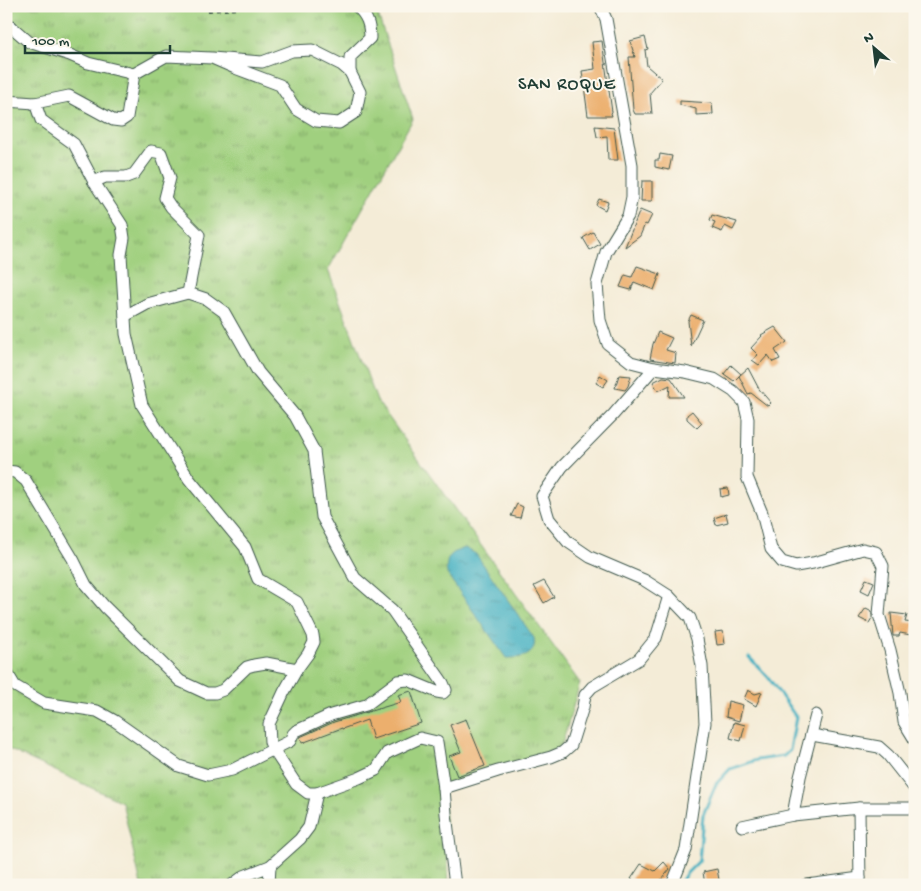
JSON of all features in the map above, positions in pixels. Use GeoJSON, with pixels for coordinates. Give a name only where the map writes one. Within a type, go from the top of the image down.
{"type":"FeatureCollection","features":[{"type":"Feature","properties":{"kind":"street"},"geometry":{"type":"LineString","coordinates":[[350,72],[350,57],[370,38],[370,27],[363,12],[356,6]]}},
{"type":"Feature","properties":{"kind":"street"},"geometry":{"type":"LineString","coordinates":[[600,6],[606,19],[632,164],[632,197],[628,216],[606,252],[597,284],[600,320],[608,344],[631,362],[714,379],[733,391],[744,402],[748,419],[747,477],[762,513],[771,549],[782,562],[796,566],[863,549],[876,552],[883,566],[879,615],[890,650],[900,693],[904,722],[915,740]]}},
{"type":"Feature","properties":{"kind":"street"},"geometry":{"type":"LineString","coordinates":[[6,22],[29,42],[70,55],[88,63],[134,74],[166,56],[212,58],[262,62],[292,51],[312,50],[342,65],[350,72],[360,92],[356,112],[339,123],[316,122],[296,108],[280,85],[212,58]]}},
{"type":"Feature","properties":{"kind":"street"},"geometry":{"type":"LineString","coordinates":[[6,101],[35,103],[69,96],[113,120],[121,121],[127,117],[134,74]]}},
{"type":"Feature","properties":{"kind":"street"},"geometry":{"type":"LineString","coordinates":[[35,103],[41,120],[74,144],[94,182],[122,225],[124,238],[120,255],[126,334],[142,405],[189,479],[245,547],[258,579],[297,602],[313,635],[314,642],[284,692],[269,724],[270,742],[273,749],[296,784],[308,793],[318,793],[376,770],[387,752],[420,738],[437,742],[444,788],[454,885]]}},
{"type":"Feature","properties":{"kind":"street"},"geometry":{"type":"LineString","coordinates":[[94,182],[105,177],[126,177],[134,174],[151,151],[161,153],[170,178],[165,198],[171,207],[199,235],[188,293]]}},
{"type":"Feature","properties":{"kind":"street"},"geometry":{"type":"LineString","coordinates":[[6,671],[16,686],[44,703],[97,711],[115,720],[179,766],[208,776],[232,770],[290,741],[296,731],[331,715],[366,705],[398,681],[408,680],[437,692],[443,693],[446,690],[392,610],[355,578],[322,517],[314,451],[295,416],[258,372],[224,312],[206,299],[188,293],[147,304],[125,316]]}},
{"type":"Feature","properties":{"kind":"street"},"geometry":{"type":"LineString","coordinates":[[654,368],[613,415],[562,467],[542,496],[549,519],[568,542],[590,557],[644,580],[669,596],[690,618],[697,639],[702,666],[705,723],[686,850],[672,885]]}},
{"type":"Feature","properties":{"kind":"street"},"geometry":{"type":"LineString","coordinates":[[6,471],[15,472],[26,481],[73,558],[86,585],[105,607],[180,681],[206,693],[215,693],[222,690],[247,667],[266,663],[297,669]]}},
{"type":"Feature","properties":{"kind":"street"},"geometry":{"type":"LineString","coordinates":[[444,788],[551,756],[562,752],[571,745],[585,695],[592,687],[639,659],[656,638],[669,596]]}},
{"type":"Feature","properties":{"kind":"street"},"geometry":{"type":"LineString","coordinates":[[793,815],[800,777],[816,714]]}},
{"type":"Feature","properties":{"kind":"street"},"geometry":{"type":"LineString","coordinates":[[812,735],[878,747],[888,755],[915,789],[898,808]]}},
{"type":"Feature","properties":{"kind":"street"},"geometry":{"type":"LineString","coordinates":[[446,814],[456,784]]}},
{"type":"Feature","properties":{"kind":"street"},"geometry":{"type":"LineString","coordinates":[[232,885],[244,876],[270,866],[300,839],[309,827],[318,793]]}},
{"type":"Feature","properties":{"kind":"street"},"geometry":{"type":"LineString","coordinates":[[807,885],[860,881],[859,808]]}},
{"type":"Feature","properties":{"kind":"street"},"geometry":{"type":"LineString","coordinates":[[742,826],[793,815],[859,808],[915,808]]}},
{"type":"Feature","properties":{"kind":"street"},"geometry":{"type":"LineString","coordinates":[[269,885],[270,866]]}},
{"type":"Feature","properties":{"kind":"path"},"geometry":{"type":"LineString","coordinates":[[208,11],[238,9],[241,6]]}},
{"type":"Feature","properties":{"kind":"green space"},"geometry":{"type":"Polygon","coordinates":[[[6,6],[375,6],[413,119],[328,270],[377,401],[580,683],[561,748],[443,787],[449,885],[141,885],[122,802],[6,748],[6,6]]]}},
{"type":"Feature","properties":{"kind":"water"},"geometry":{"type":"Polygon","coordinates":[[[465,548],[476,554],[534,638],[533,649],[527,655],[517,658],[506,658],[447,574],[447,563],[450,556],[465,548]]]}},
{"type":"Feature","properties":{"kind":"building"},"geometry":{"type":"Polygon","coordinates":[[[645,37],[648,49],[645,50],[647,66],[662,79],[650,93],[652,114],[635,114],[633,110],[629,57],[635,57],[630,41],[645,37]]]}},
{"type":"Feature","properties":{"kind":"building"},"geometry":{"type":"Polygon","coordinates":[[[602,41],[612,116],[588,116],[582,71],[595,69],[592,42],[602,41]]]}},
{"type":"Feature","properties":{"kind":"building"},"geometry":{"type":"Polygon","coordinates":[[[680,101],[712,103],[713,114],[696,115],[696,109],[680,105],[680,101]]]}},
{"type":"Feature","properties":{"kind":"building"},"geometry":{"type":"Polygon","coordinates":[[[595,126],[614,128],[618,160],[608,160],[607,136],[597,137],[595,126]]]}},
{"type":"Feature","properties":{"kind":"building"},"geometry":{"type":"Polygon","coordinates":[[[660,154],[672,156],[669,170],[655,167],[655,160],[659,160],[660,154]]]}},
{"type":"Feature","properties":{"kind":"building"},"geometry":{"type":"Polygon","coordinates":[[[642,181],[652,181],[652,201],[641,201],[642,181]]]}},
{"type":"Feature","properties":{"kind":"building"},"geometry":{"type":"Polygon","coordinates":[[[599,199],[608,202],[605,210],[596,205],[599,199]]]}},
{"type":"Feature","properties":{"kind":"building"},"geometry":{"type":"Polygon","coordinates":[[[640,210],[652,215],[647,225],[645,224],[640,236],[625,247],[640,210]]]}},
{"type":"Feature","properties":{"kind":"building"},"geometry":{"type":"Polygon","coordinates":[[[712,215],[737,222],[733,230],[725,226],[722,232],[712,228],[715,222],[710,220],[712,215]]]}},
{"type":"Feature","properties":{"kind":"building"},"geometry":{"type":"Polygon","coordinates":[[[593,232],[600,244],[590,250],[583,238],[593,232]]]}},
{"type":"Feature","properties":{"kind":"building"},"geometry":{"type":"Polygon","coordinates":[[[637,266],[660,274],[654,290],[634,282],[631,290],[620,287],[625,275],[632,277],[637,266]]]}},
{"type":"Feature","properties":{"kind":"building"},"geometry":{"type":"Polygon","coordinates":[[[691,315],[703,320],[691,346],[688,321],[691,315]]]}},
{"type":"Feature","properties":{"kind":"building"},"geometry":{"type":"Polygon","coordinates":[[[775,327],[787,342],[775,350],[780,359],[773,362],[768,355],[759,365],[752,360],[758,355],[751,348],[761,335],[775,327]]]}},
{"type":"Feature","properties":{"kind":"building"},"geometry":{"type":"Polygon","coordinates":[[[658,332],[672,338],[666,350],[676,353],[675,363],[650,359],[658,332]]]}},
{"type":"Feature","properties":{"kind":"building"},"geometry":{"type":"Polygon","coordinates":[[[731,365],[741,374],[734,381],[724,374],[731,365]]]}},
{"type":"Feature","properties":{"kind":"building"},"geometry":{"type":"Polygon","coordinates":[[[748,368],[759,389],[771,403],[768,406],[751,393],[748,394],[739,376],[748,368]]]}},
{"type":"Feature","properties":{"kind":"building"},"geometry":{"type":"Polygon","coordinates":[[[600,375],[608,380],[603,387],[596,383],[600,375]]]}},
{"type":"Feature","properties":{"kind":"building"},"geometry":{"type":"Polygon","coordinates":[[[619,375],[631,376],[625,390],[615,388],[619,375]]]}},
{"type":"Feature","properties":{"kind":"building"},"geometry":{"type":"Polygon","coordinates":[[[663,377],[671,378],[684,397],[669,397],[670,385],[658,391],[653,382],[663,377]]]}},
{"type":"Feature","properties":{"kind":"building"},"geometry":{"type":"Polygon","coordinates":[[[692,411],[702,423],[697,428],[687,419],[687,415],[692,411]]]}},
{"type":"Feature","properties":{"kind":"building"},"geometry":{"type":"Polygon","coordinates":[[[728,488],[729,495],[721,497],[720,489],[728,488]]]}},
{"type":"Feature","properties":{"kind":"building"},"geometry":{"type":"Polygon","coordinates":[[[517,504],[523,507],[520,518],[511,516],[517,504]]]}},
{"type":"Feature","properties":{"kind":"building"},"geometry":{"type":"Polygon","coordinates":[[[726,514],[728,522],[716,525],[714,518],[726,514]]]}},
{"type":"Feature","properties":{"kind":"building"},"geometry":{"type":"Polygon","coordinates":[[[866,579],[874,582],[869,594],[861,590],[866,579]]]}},
{"type":"Feature","properties":{"kind":"building"},"geometry":{"type":"Polygon","coordinates":[[[544,581],[554,597],[544,603],[534,586],[544,581]]]}},
{"type":"Feature","properties":{"kind":"building"},"geometry":{"type":"Polygon","coordinates":[[[866,608],[872,611],[872,618],[869,623],[859,618],[866,608]]]}},
{"type":"Feature","properties":{"kind":"building"},"geometry":{"type":"Polygon","coordinates":[[[891,613],[907,615],[905,622],[914,623],[911,635],[900,633],[899,636],[893,636],[891,613]]]}},
{"type":"Feature","properties":{"kind":"building"},"geometry":{"type":"Polygon","coordinates":[[[723,631],[725,644],[717,645],[715,632],[723,631]]]}},
{"type":"Feature","properties":{"kind":"building"},"geometry":{"type":"Polygon","coordinates":[[[748,690],[755,694],[762,692],[756,706],[744,699],[748,690]]]}},
{"type":"Feature","properties":{"kind":"building"},"geometry":{"type":"Polygon","coordinates":[[[411,691],[421,723],[373,739],[367,720],[302,743],[300,737],[334,722],[401,702],[398,695],[411,691]]]}},
{"type":"Feature","properties":{"kind":"building"},"geometry":{"type":"Polygon","coordinates":[[[728,701],[743,705],[739,721],[726,717],[728,701]]]}},
{"type":"Feature","properties":{"kind":"building"},"geometry":{"type":"Polygon","coordinates":[[[466,719],[485,766],[457,776],[449,756],[461,752],[450,725],[466,719]]]}},
{"type":"Feature","properties":{"kind":"building"},"geometry":{"type":"Polygon","coordinates":[[[734,722],[745,725],[741,741],[730,738],[734,722]]]}},
{"type":"Feature","properties":{"kind":"building"},"geometry":{"type":"Polygon","coordinates":[[[664,862],[670,869],[657,885],[640,885],[631,879],[641,864],[655,871],[664,862]]]}},
{"type":"Feature","properties":{"kind":"building"},"geometry":{"type":"Polygon","coordinates":[[[717,869],[720,885],[705,885],[703,872],[717,869]]]}},
{"type":"Feature","properties":{"kind":"waterway"},"geometry":{"type":"LineString","coordinates":[[679,885],[686,874],[699,861],[703,815],[716,784],[730,769],[757,760],[784,756],[790,750],[796,717],[768,677],[749,657]]}},
{"type":"Feature","properties":{"kind":"district","name":"SAN ROQUE"},"geometry":{"type":"Point","coordinates":[567,85]}}]}
